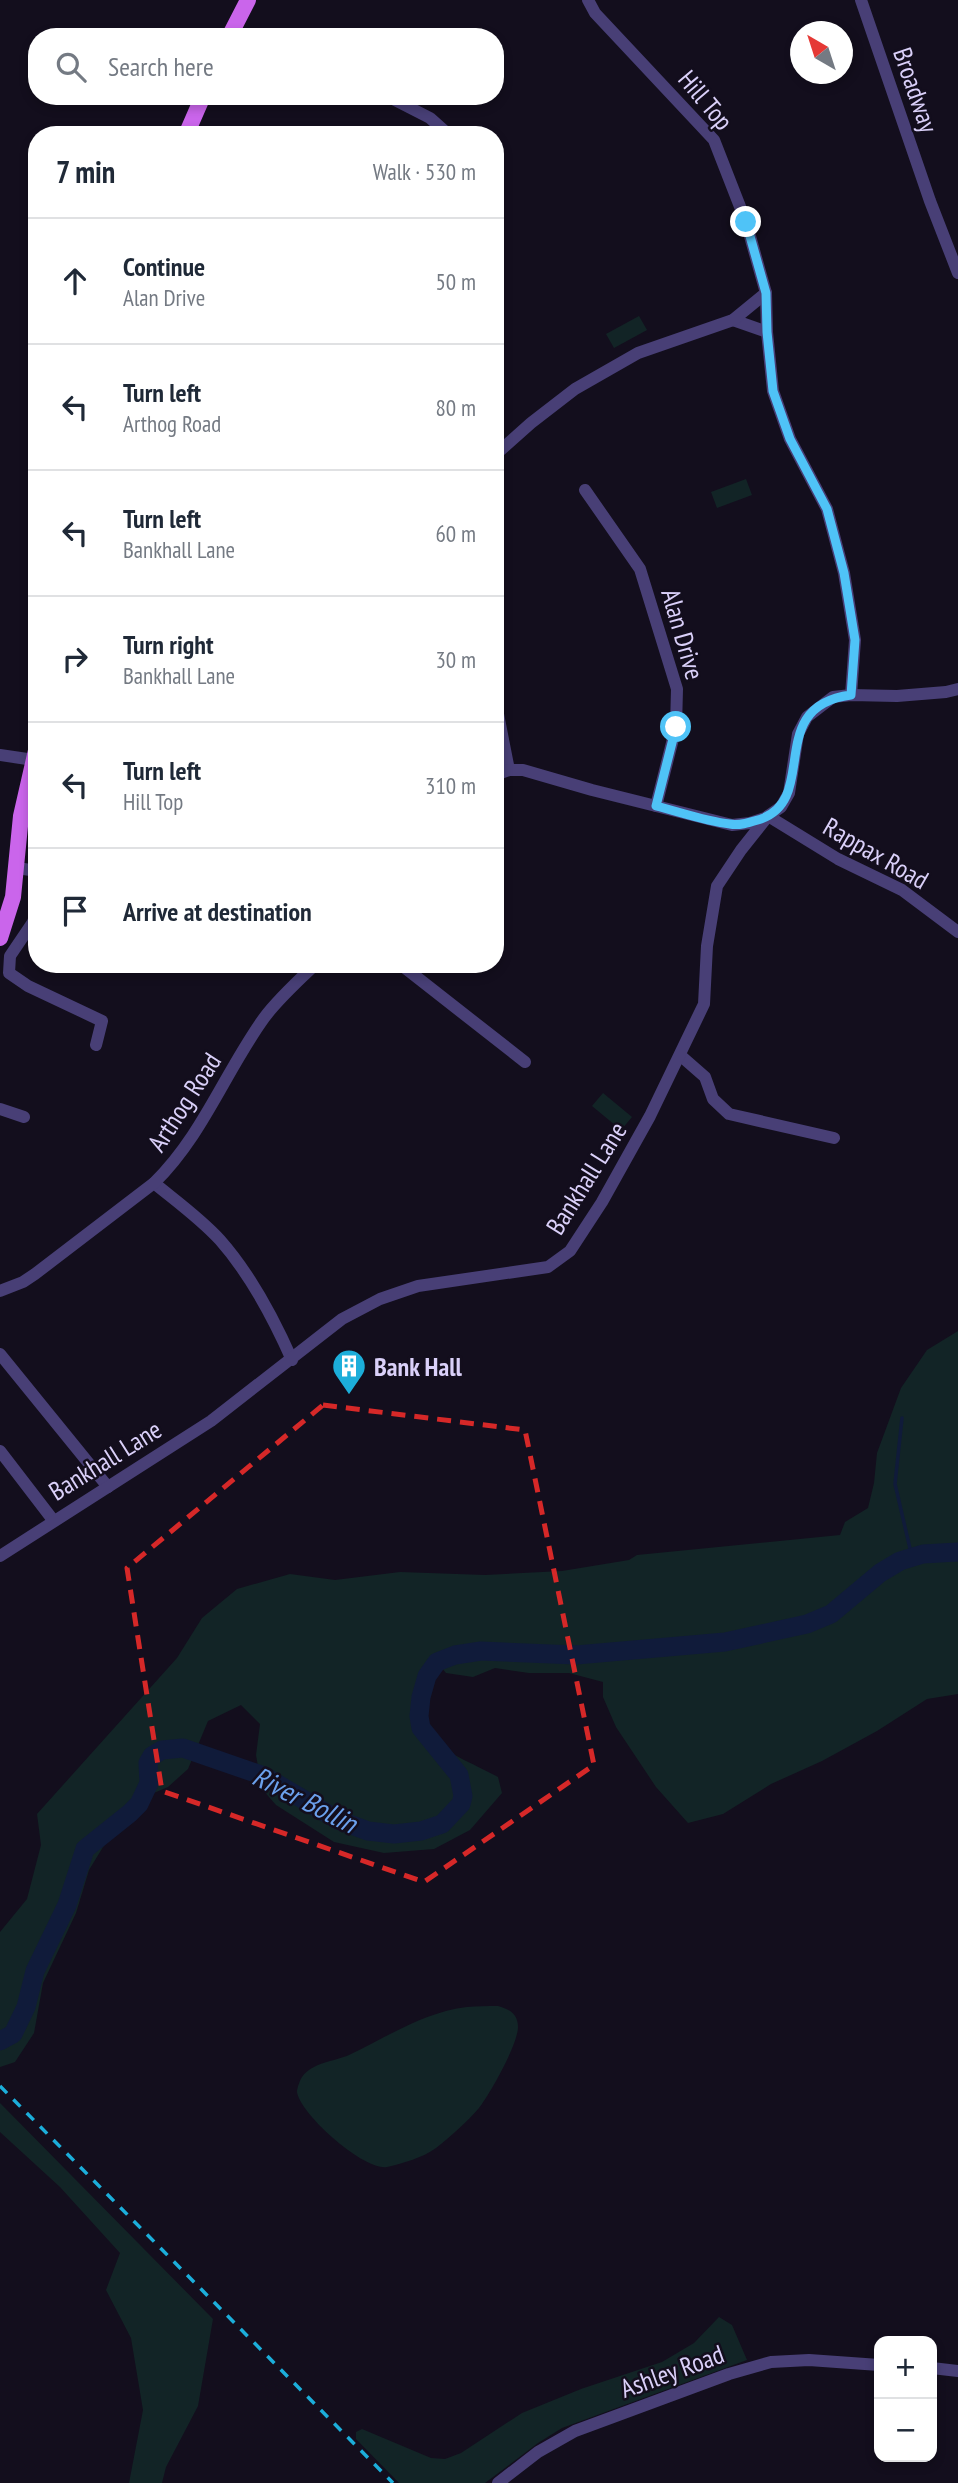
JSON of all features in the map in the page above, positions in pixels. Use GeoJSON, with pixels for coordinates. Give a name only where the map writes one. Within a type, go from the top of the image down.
{"type":"FeatureCollection","features":[{"type":"Feature","properties":{"kind":"main road"},"geometry":{"type":"LineString","coordinates":[[236,28],[248,0]]}},
{"type":"Feature","properties":{"kind":"main road"},"geometry":{"type":"LineString","coordinates":[[190,126],[199,105]]}},
{"type":"Feature","properties":{"kind":"main road"},"geometry":{"type":"LineString","coordinates":[[0,938],[13,897],[21,816],[28,787]]}},
{"type":"Feature","properties":{"kind":"street","name":"Hill Top"},"geometry":{"type":"LineString","coordinates":[[587,0],[595,13],[714,140],[746,222],[766,293],[773,391],[790,439],[827,509],[844,573],[855,640],[851,695]]}},
{"type":"Feature","properties":{"kind":"street","name":"Broadway"},"geometry":{"type":"LineString","coordinates":[[861,0],[930,201],[958,273]]}},
{"type":"Feature","properties":{"kind":"street"},"geometry":{"type":"LineString","coordinates":[[405,105],[430,118],[439,126]]}},
{"type":"Feature","properties":{"kind":"street"},"geometry":{"type":"LineString","coordinates":[[504,447],[575,389],[638,353],[733,320],[766,293]]}},
{"type":"Feature","properties":{"kind":"street"},"geometry":{"type":"LineString","coordinates":[[733,320],[767,332]]}},
{"type":"Feature","properties":{"kind":"street","name":"Alan Drive"},"geometry":{"type":"LineString","coordinates":[[585,490],[640,569],[677,689],[676,727],[656,806]]}},
{"type":"Feature","properties":{"kind":"street","name":"Bankhall Lane"},"geometry":{"type":"LineString","coordinates":[[0,1556],[211,1421],[292,1360],[342,1318],[380,1299],[418,1286],[548,1267],[570,1251],[602,1202],[681,1056],[704,1004],[707,946],[717,886],[741,850],[768,816],[781,807],[789,793],[798,734],[807,717],[833,697],[897,696],[958,689]]}},
{"type":"Feature","properties":{"kind":"street"},"geometry":{"type":"LineString","coordinates":[[504,745],[509,770]]}},
{"type":"Feature","properties":{"kind":"street"},"geometry":{"type":"LineString","coordinates":[[0,755],[28,753]]}},
{"type":"Feature","properties":{"kind":"street"},"geometry":{"type":"LineString","coordinates":[[504,772],[523,769],[732,825],[750,823],[768,816]]}},
{"type":"Feature","properties":{"kind":"street","name":"Rappax Road"},"geometry":{"type":"LineString","coordinates":[[768,816],[838,859],[902,890],[958,932]]}},
{"type":"Feature","properties":{"kind":"street"},"geometry":{"type":"LineString","coordinates":[[17,868],[28,870]]}},
{"type":"Feature","properties":{"kind":"street"},"geometry":{"type":"LineString","coordinates":[[28,929],[10,956],[9,974],[28,986],[102,1021],[96,1045]]}},
{"type":"Feature","properties":{"kind":"street","name":"Arthog Road"},"geometry":{"type":"LineString","coordinates":[[0,1291],[23,1282],[154,1183],[172,1166],[199,1128],[264,1018],[307,973]]}},
{"type":"Feature","properties":{"kind":"street"},"geometry":{"type":"LineString","coordinates":[[411,973],[524,1062]]}},
{"type":"Feature","properties":{"kind":"street"},"geometry":{"type":"LineString","coordinates":[[681,1056],[705,1077],[713,1099],[729,1114],[834,1138]]}},
{"type":"Feature","properties":{"kind":"street"},"geometry":{"type":"LineString","coordinates":[[0,1109],[24,1117]]}},
{"type":"Feature","properties":{"kind":"street"},"geometry":{"type":"LineString","coordinates":[[154,1183],[219,1239],[253,1285],[275,1321],[292,1360]]}},
{"type":"Feature","properties":{"kind":"street"},"geometry":{"type":"LineString","coordinates":[[0,1354],[108,1487]]}},
{"type":"Feature","properties":{"kind":"street"},"geometry":{"type":"LineString","coordinates":[[0,1451],[53,1521]]}},
{"type":"Feature","properties":{"kind":"street","name":"Ashley Road"},"geometry":{"type":"LineString","coordinates":[[498,2483],[538,2452],[575,2431],[729,2374],[771,2362],[809,2360],[874,2365]]}},
{"type":"Feature","properties":{"kind":"street"},"geometry":{"type":"LineString","coordinates":[[937,2369],[958,2371]]}},
{"type":"Feature","properties":{"kind":"highlighted area"},"geometry":{"type":"Polygon","coordinates":[[[323,1405],[525,1430],[594,1765],[424,1882],[162,1791],[127,1568],[323,1405]]]}},
{"type":"Feature","properties":{"kind":"shaded area"},"geometry":{"type":"Polygon","coordinates":[[[639,316],[647,330],[614,348],[606,334],[639,316]]]}},
{"type":"Feature","properties":{"kind":"shaded area"},"geometry":{"type":"Polygon","coordinates":[[[746,479],[752,495],[717,508],[711,492],[746,479]]]}},
{"type":"Feature","properties":{"kind":"shaded area"},"geometry":{"type":"Polygon","coordinates":[[[603,1093],[632,1117],[621,1130],[592,1106],[603,1093]]]}},
{"type":"Feature","properties":{"kind":"shaded area"},"geometry":{"type":"Polygon","coordinates":[[[958,1331],[958,1694],[927,1699],[877,1731],[822,1761],[771,1784],[723,1814],[688,1823],[656,1787],[616,1727],[603,1697],[603,1682],[569,1673],[529,1673],[495,1668],[473,1677],[446,1673],[437,1662],[427,1680],[421,1701],[421,1721],[425,1731],[434,1744],[498,1777],[502,1793],[470,1830],[434,1849],[384,1853],[334,1842],[276,1805],[262,1789],[256,1755],[260,1724],[241,1705],[208,1721],[188,1769],[168,1787],[130,1803],[89,1870],[76,1913],[43,1983],[34,2033],[15,2062],[0,2067],[0,1932],[27,1899],[41,1845],[37,1814],[177,1658],[202,1618],[237,1589],[290,1574],[335,1580],[400,1572],[485,1575],[562,1571],[629,1560],[637,1555],[840,1535],[845,1522],[868,1508],[877,1453],[901,1388],[927,1350],[958,1331]]]}},
{"type":"Feature","properties":{"kind":"shaded area"},"geometry":{"type":"Polygon","coordinates":[[[498,2006],[512,2013],[518,2027],[503,2069],[475,2113],[425,2155],[387,2167],[377,2166],[349,2151],[334,2139],[301,2102],[297,2092],[300,2080],[317,2065],[349,2055],[436,2014],[467,2007],[498,2006]]]}},
{"type":"Feature","properties":{"kind":"shaded area"},"geometry":{"type":"Polygon","coordinates":[[[0,2103],[213,2319],[198,2406],[166,2467],[162,2483],[129,2483],[143,2410],[131,2338],[106,2290],[120,2253],[60,2187],[0,2132],[0,2103]]]}},
{"type":"Feature","properties":{"kind":"shaded area"},"geometry":{"type":"Polygon","coordinates":[[[719,2317],[732,2325],[747,2360],[562,2428],[485,2483],[399,2483],[356,2439],[356,2432],[362,2429],[431,2458],[445,2459],[461,2453],[522,2413],[581,2389],[662,2362],[694,2343],[719,2317]]]}},
{"type":"Feature","properties":{"kind":"waterway"},"geometry":{"type":"LineString","coordinates":[[902,1418],[895,1484],[912,1557]]}},
{"type":"Feature","properties":{"kind":"waterway","name":"River Bollin"},"geometry":{"type":"LineString","coordinates":[[0,2041],[13,2034],[26,2007],[35,1971],[67,1905],[85,1849],[139,1804],[149,1783],[148,1763],[152,1756],[162,1750],[183,1748],[264,1776],[338,1820],[368,1831],[394,1834],[421,1831],[442,1824],[461,1804],[463,1796],[459,1775],[421,1728],[421,1697],[427,1676],[437,1662],[455,1655],[481,1651],[576,1655],[725,1642],[807,1624],[831,1614],[880,1573],[900,1561],[923,1554],[958,1552]]}},
{"type":"Feature","properties":{"kind":"railway"},"geometry":{"type":"LineString","coordinates":[[0,2086],[393,2483]]}},
{"type":"Feature","properties":{"kind":"place","name":"Bank Hall"},"geometry":{"type":"Point","coordinates":[349,1396]}},
{"type":"Feature","properties":{"kind":"route"},"geometry":{"type":"LineString","coordinates":[[676,727],[656,806],[732,825],[750,823],[781,807],[789,793],[798,734],[807,717],[833,697],[851,695],[855,640],[844,573],[827,509],[790,439],[773,391],[766,293],[746,222]]}}]}
